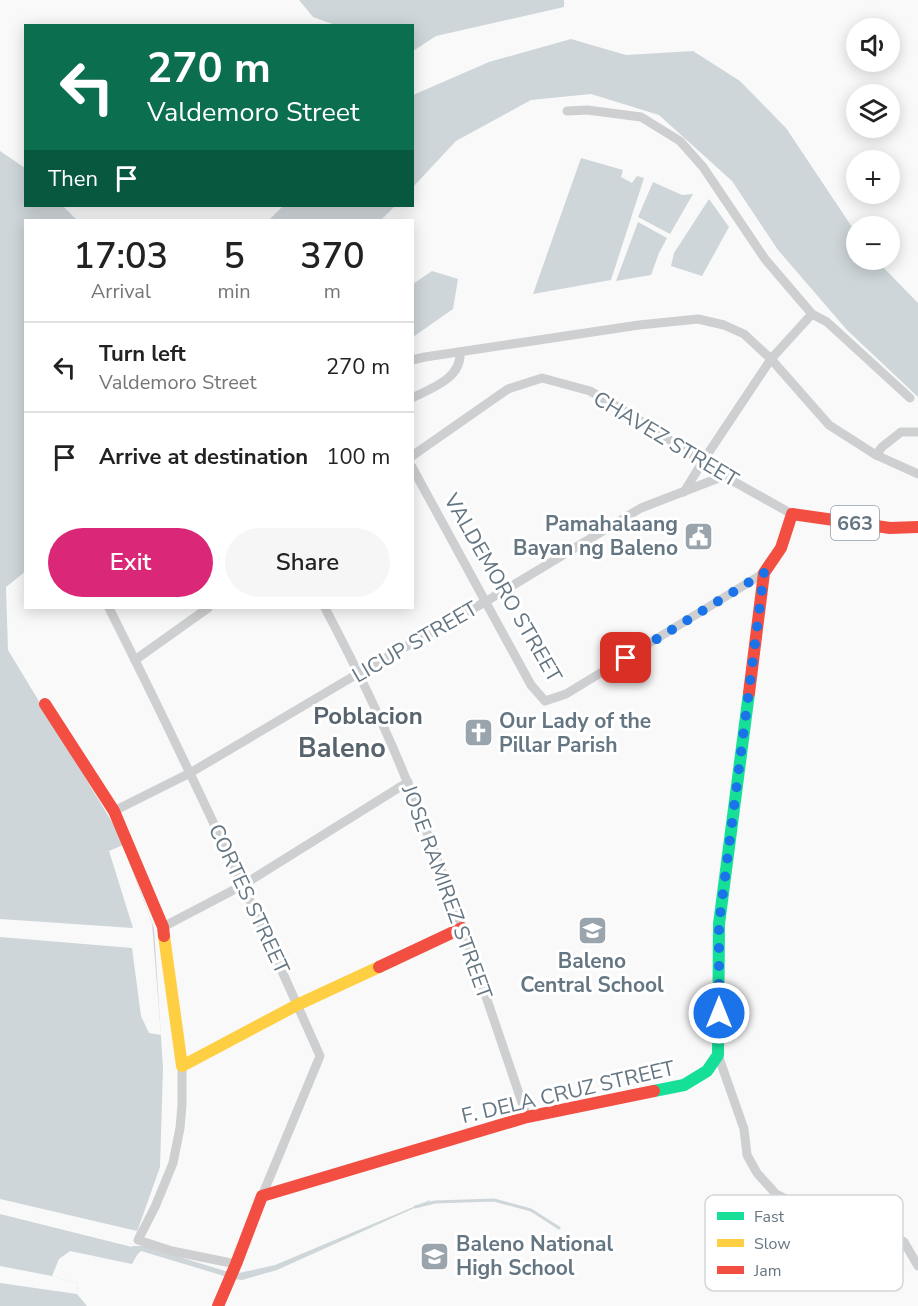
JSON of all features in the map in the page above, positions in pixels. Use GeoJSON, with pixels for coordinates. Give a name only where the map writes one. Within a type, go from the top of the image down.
{"type":"FeatureCollection","features":[{"type":"Feature","properties":{"kind":"main road","name":"663"},"geometry":{"type":"LineString","coordinates":[[792,514],[890,528],[918,527]]}},
{"type":"Feature","properties":{"kind":"main road","name":"VALDEMORO STREET"},"geometry":{"type":"LineString","coordinates":[[764,573],[781,548],[792,514]]}},
{"type":"Feature","properties":{"kind":"main road"},"geometry":{"type":"LineString","coordinates":[[718,1055],[719,924],[764,573]]}},
{"type":"Feature","properties":{"kind":"main road"},"geometry":{"type":"LineString","coordinates":[[45,704],[114,811],[163,927],[182,1066],[297,1005],[462,928]]}},
{"type":"Feature","properties":{"kind":"main road","name":"F. DELA CRUZ STREET"},"geometry":{"type":"LineString","coordinates":[[262,1196],[527,1117],[684,1085],[707,1071],[718,1055]]}},
{"type":"Feature","properties":{"kind":"main road"},"geometry":{"type":"LineString","coordinates":[[218,1306],[262,1196]]}},
{"type":"Feature","properties":{"kind":"street"},"geometry":{"type":"LineString","coordinates":[[567,111],[587,110],[641,117],[680,141],[703,167],[765,259],[812,314],[827,322],[910,398]]}},
{"type":"Feature","properties":{"kind":"street"},"geometry":{"type":"LineString","coordinates":[[684,492],[771,359],[812,314]]}},
{"type":"Feature","properties":{"kind":"street"},"geometry":{"type":"LineString","coordinates":[[414,360],[639,325],[698,319],[724,325],[744,334],[771,359],[828,425],[876,455],[918,474]]}},
{"type":"Feature","properties":{"kind":"street"},"geometry":{"type":"LineString","coordinates":[[414,397],[454,374],[460,360],[460,352]]}},
{"type":"Feature","properties":{"kind":"street","name":"CHAVEZ STREET"},"geometry":{"type":"LineString","coordinates":[[414,455],[508,389],[542,378],[590,391],[633,416],[724,476],[792,514]]}},
{"type":"Feature","properties":{"kind":"street"},"geometry":{"type":"LineString","coordinates":[[876,455],[882,447],[901,432],[918,432]]}},
{"type":"Feature","properties":{"kind":"street","name":"VALDEMORO STREET"},"geometry":{"type":"LineString","coordinates":[[414,471],[531,685],[545,701],[566,694],[764,573]]}},
{"type":"Feature","properties":{"kind":"street","name":"LICUP STREET"},"geometry":{"type":"LineString","coordinates":[[114,811],[190,773],[485,602],[641,508],[724,476]]}},
{"type":"Feature","properties":{"kind":"street","name":"CORTES STREET"},"geometry":{"type":"LineString","coordinates":[[110,609],[243,885],[320,1056],[262,1196]]}},
{"type":"Feature","properties":{"kind":"street"},"geometry":{"type":"LineString","coordinates":[[135,660],[207,609]]}},
{"type":"Feature","properties":{"kind":"street","name":"JOSE RAMIREZ STREET"},"geometry":{"type":"LineString","coordinates":[[326,609],[359,673],[408,782],[462,928],[527,1117]]}},
{"type":"Feature","properties":{"kind":"street"},"geometry":{"type":"LineString","coordinates":[[163,927],[243,885],[408,782]]}},
{"type":"Feature","properties":{"kind":"street"},"geometry":{"type":"LineString","coordinates":[[718,1055],[744,1129],[747,1155],[757,1173],[778,1195]]}},
{"type":"Feature","properties":{"kind":"street"},"geometry":{"type":"LineString","coordinates":[[182,1066],[180,1128],[173,1163],[155,1207],[138,1240],[172,1251],[235,1266]]}},
{"type":"Feature","properties":{"kind":"street"},"geometry":{"type":"LineString","coordinates":[[903,1241],[918,1266]]}},
{"type":"Feature","properties":{"kind":"shaded area"},"geometry":{"type":"Polygon","coordinates":[[[299,0],[564,0],[564,7],[436,36],[414,50],[414,24],[332,24],[313,17],[299,0]]]}},
{"type":"Feature","properties":{"kind":"shaded area"},"geometry":{"type":"Polygon","coordinates":[[[571,39],[626,55],[693,51],[740,81],[786,128],[846,218],[846,270],[886,270],[918,303],[918,397],[847,330],[778,250],[732,181],[659,115],[591,94],[531,100],[456,141],[414,186],[414,95],[489,62],[571,39]]]}},
{"type":"Feature","properties":{"kind":"shaded area"},"geometry":{"type":"Polygon","coordinates":[[[0,151],[24,167],[24,207],[64,207],[76,219],[24,219],[24,573],[6,587],[8,650],[121,837],[154,928],[163,1068],[160,1167],[132,1246],[144,1246],[225,1271],[239,1273],[275,1265],[430,1201],[277,1270],[242,1280],[141,1251],[132,1264],[70,1251],[59,1259],[52,1276],[78,1284],[77,1294],[87,1306],[0,1306],[0,151]]]}},
{"type":"Feature","properties":{"kind":"shaded area"},"geometry":{"type":"Polygon","coordinates":[[[581,158],[623,170],[621,177],[632,183],[637,176],[644,178],[611,280],[533,294],[581,158]]]}},
{"type":"Feature","properties":{"kind":"shaded area"},"geometry":{"type":"Polygon","coordinates":[[[653,182],[682,195],[693,194],[670,234],[638,217],[653,182]]]}},
{"type":"Feature","properties":{"kind":"shaded area"},"geometry":{"type":"Polygon","coordinates":[[[709,199],[729,227],[702,276],[671,266],[674,253],[709,199]]]}},
{"type":"Feature","properties":{"kind":"shaded area"},"geometry":{"type":"Polygon","coordinates":[[[282,207],[394,207],[382,219],[270,219],[282,207]]]}},
{"type":"Feature","properties":{"kind":"shaded area"},"geometry":{"type":"Polygon","coordinates":[[[638,222],[667,238],[651,275],[616,281],[638,222]]]}},
{"type":"Feature","properties":{"kind":"shaded area"},"geometry":{"type":"Polygon","coordinates":[[[432,271],[458,279],[453,309],[414,336],[414,283],[432,271]]]}},
{"type":"Feature","properties":{"kind":"pier"},"geometry":{"type":"Polygon","coordinates":[[[123,845],[152,923],[161,1035],[149,1033],[141,1016],[132,948],[0,937],[0,919],[133,928],[109,851],[123,845]]]}},
{"type":"Feature","properties":{"kind":"pier"},"geometry":{"type":"Polygon","coordinates":[[[0,1199],[137,1231],[132,1247],[0,1214],[0,1199]]]}},
{"type":"Feature","properties":{"kind":"pier"},"geometry":{"type":"Polygon","coordinates":[[[0,1266],[52,1276],[78,1284],[77,1294],[0,1283],[0,1266]]]}},
{"type":"Feature","properties":{"kind":"waterway"},"geometry":{"type":"LineString","coordinates":[[415,1207],[435,1202],[494,1200],[531,1210],[559,1228]]}},
{"type":"Feature","properties":{"kind":"traffic: fast"},"geometry":{"type":"LineString","coordinates":[[654,1091],[684,1085],[707,1071],[718,1055],[719,924],[749,693]]}},
{"type":"Feature","properties":{"kind":"traffic: slow"},"geometry":{"type":"LineString","coordinates":[[164,936],[182,1066],[297,1005],[379,967]]}},
{"type":"Feature","properties":{"kind":"traffic: jam"},"geometry":{"type":"LineString","coordinates":[[749,693],[764,573],[781,548],[792,514],[890,528],[918,527]]}},
{"type":"Feature","properties":{"kind":"traffic: jam"},"geometry":{"type":"LineString","coordinates":[[45,704],[114,811],[163,927],[164,936]]}},
{"type":"Feature","properties":{"kind":"traffic: jam"},"geometry":{"type":"LineString","coordinates":[[379,967],[462,928]]}},
{"type":"Feature","properties":{"kind":"traffic: jam"},"geometry":{"type":"LineString","coordinates":[[218,1306],[262,1196],[527,1117],[654,1091]]}},
{"type":"Feature","properties":{"kind":"place","name":"Pamahalaang Bayan ng Baleno"},"geometry":{"type":"Point","coordinates":[699,536]}},
{"type":"Feature","properties":{"kind":"place","name":"Our Lady of the Pillar Parish"},"geometry":{"type":"Point","coordinates":[478,733]}},
{"type":"Feature","properties":{"kind":"place","name":"Baleno Central School"},"geometry":{"type":"Point","coordinates":[592,930]}},
{"type":"Feature","properties":{"kind":"place","name":"Baleno National High School"},"geometry":{"type":"Point","coordinates":[435,1256]}},
{"type":"Feature","properties":{"kind":"district","name":"Poblacion"},"geometry":{"type":"Point","coordinates":[368,716]}},
{"type":"Feature","properties":{"kind":"district","name":"Baleno"},"geometry":{"type":"Point","coordinates":[342,748]}},
{"type":"Feature","properties":{"kind":"route"},"geometry":{"type":"LineString","coordinates":[[626,658],[764,573],[719,924],[719,1013]]}}]}
